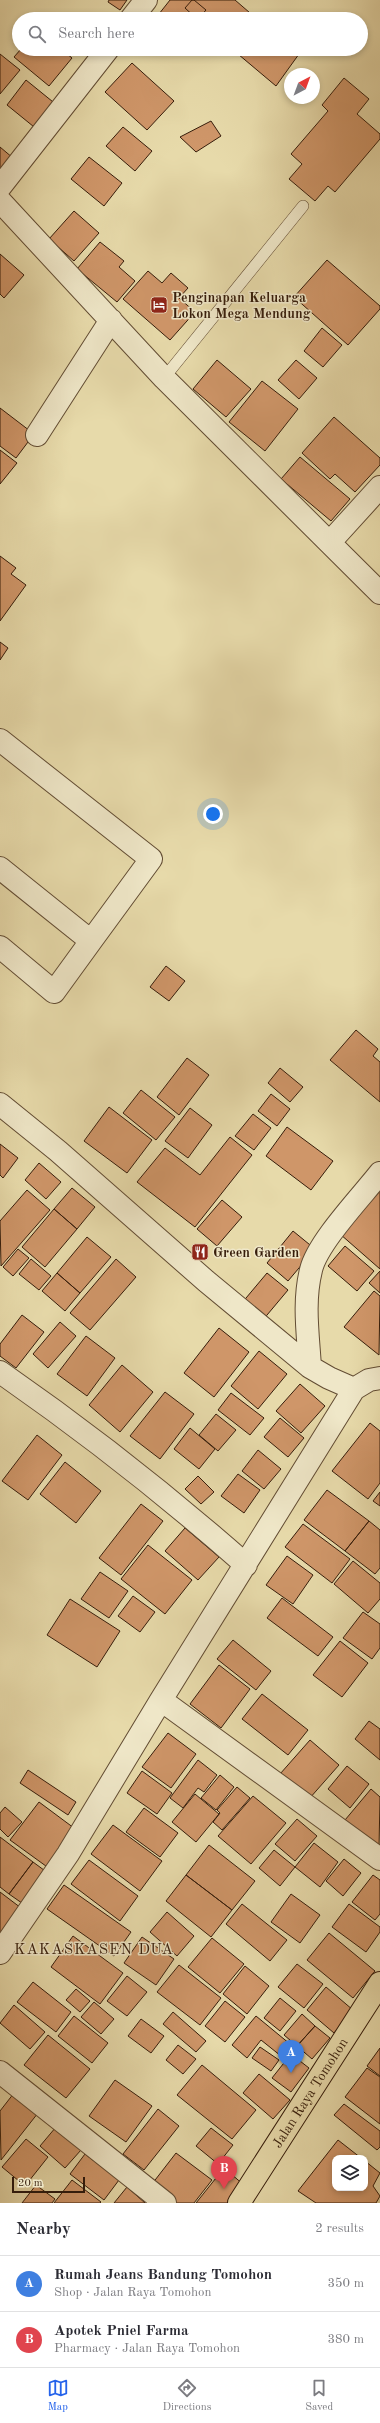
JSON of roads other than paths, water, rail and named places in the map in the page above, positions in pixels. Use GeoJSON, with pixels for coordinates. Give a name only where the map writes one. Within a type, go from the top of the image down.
{"type":"FeatureCollection","features":[{"type":"Feature","properties":{"kind":"highway","name":"Jalan Raya Tomohon"},"geometry":{"type":"LineString","coordinates":[[240,2203],[380,1983]]}},
{"type":"Feature","properties":{"kind":"street"},"geometry":{"type":"LineString","coordinates":[[137,12],[146,0]]}},
{"type":"Feature","properties":{"kind":"street"},"geometry":{"type":"LineString","coordinates":[[0,187],[103,56]]}},
{"type":"Feature","properties":{"kind":"street"},"geometry":{"type":"LineString","coordinates":[[0,201],[164,378],[380,593]]}},
{"type":"Feature","properties":{"kind":"street"},"geometry":{"type":"LineString","coordinates":[[37,435],[111,320]]}},
{"type":"Feature","properties":{"kind":"street"},"geometry":{"type":"LineString","coordinates":[[330,542],[380,487]]}},
{"type":"Feature","properties":{"kind":"street"},"geometry":{"type":"LineString","coordinates":[[0,740],[151,859],[54,992],[0,947]]}},
{"type":"Feature","properties":{"kind":"street"},"geometry":{"type":"LineString","coordinates":[[0,868],[91,940]]}},
{"type":"Feature","properties":{"kind":"street"},"geometry":{"type":"LineString","coordinates":[[0,1104],[58,1151],[206,1281],[310,1367],[329,1378],[354,1389]]}},
{"type":"Feature","properties":{"kind":"street"},"geometry":{"type":"LineString","coordinates":[[310,1367],[306,1298],[311,1268],[323,1245],[380,1173]]}},
{"type":"Feature","properties":{"kind":"street"},"geometry":{"type":"LineString","coordinates":[[0,1372],[38,1398],[191,1517],[246,1565]]}},
{"type":"Feature","properties":{"kind":"street"},"geometry":{"type":"LineString","coordinates":[[0,1953],[68,1854],[161,1700],[354,1389],[369,1380],[380,1378]]}},
{"type":"Feature","properties":{"kind":"street"},"geometry":{"type":"LineString","coordinates":[[161,1700],[380,1859]]}},
{"type":"Feature","properties":{"kind":"street"},"geometry":{"type":"LineString","coordinates":[[0,2072],[165,2203]]}},
{"type":"Feature","properties":{"kind":"lane"},"geometry":{"type":"LineString","coordinates":[[164,378],[303,206]]}},
{"type":"Feature","properties":{"kind":"place","name":"Penginapan Keluarga Lokon Mega Mendung"},"geometry":{"type":"Point","coordinates":[159,305]}},
{"type":"Feature","properties":{"kind":"place","name":"Green Garden"},"geometry":{"type":"Point","coordinates":[200,1252]}},
{"type":"Feature","properties":{"kind":"place","name":"Rumah Jeans Bandung Tomohon"},"geometry":{"type":"Point","coordinates":[291,2073]}},
{"type":"Feature","properties":{"kind":"place","name":"Apotek Pniel Farma"},"geometry":{"type":"Point","coordinates":[224,2189]}},
{"type":"Feature","properties":{"kind":"district","name":"KAKASKASEN DUA"},"geometry":{"type":"Point","coordinates":[94,1949]}}]}
